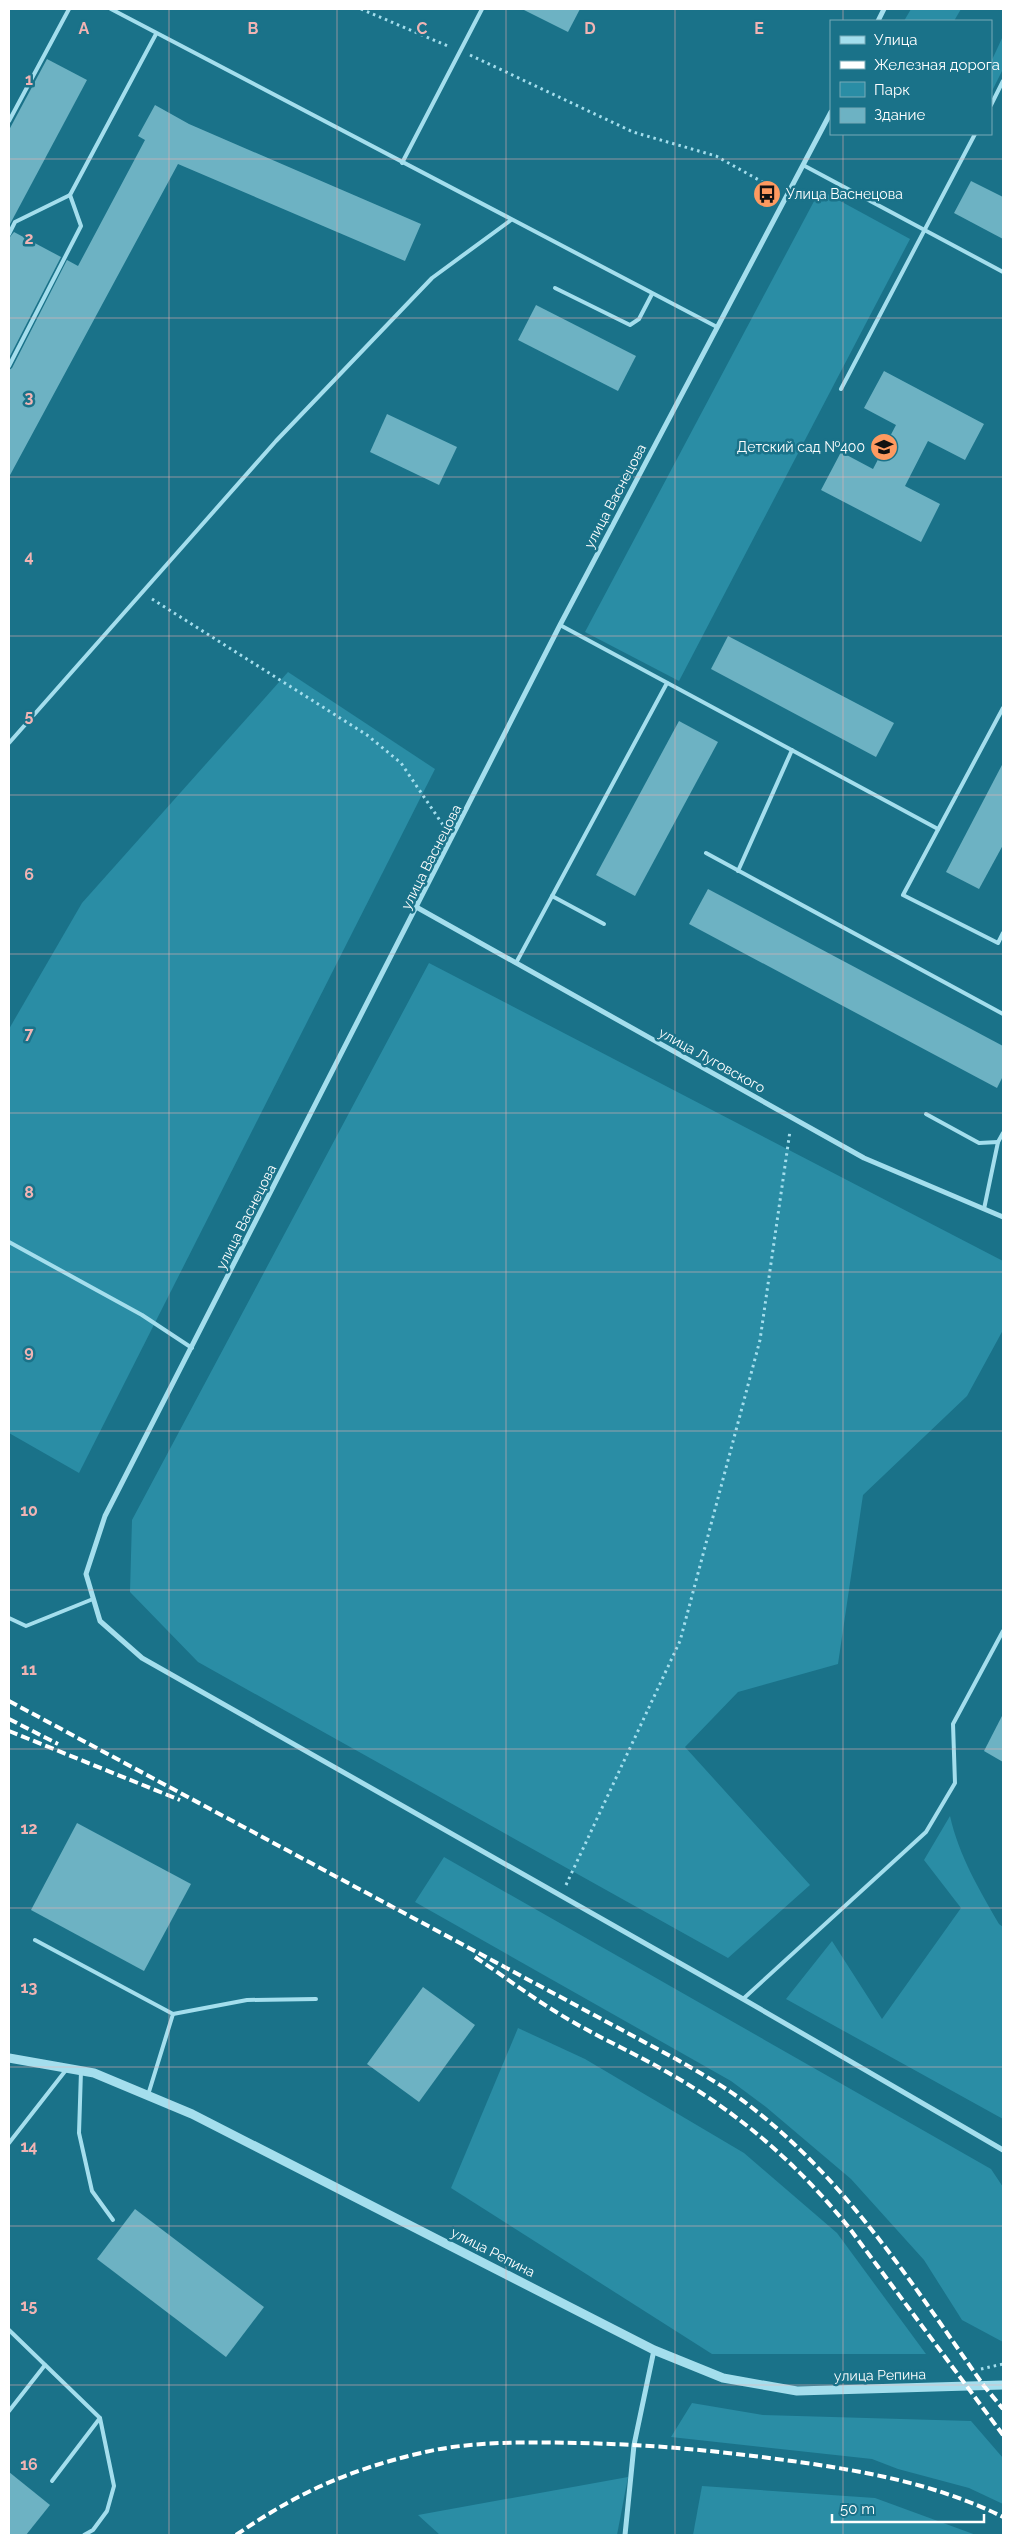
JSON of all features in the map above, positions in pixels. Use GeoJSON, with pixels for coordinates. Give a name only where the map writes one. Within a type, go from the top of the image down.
{"type":"FeatureCollection","features":[{"type":"Feature","properties":{"kind":"street","name":"улица Васнецова"},"geometry":{"type":"LineString","coordinates":[[561,1896],[142,1658],[100,1621],[86,1574],[105,1516],[418,908],[560,625],[830,114]]}},
{"type":"Feature","properties":{"kind":"street","name":"улица Луговского"},"geometry":{"type":"LineString","coordinates":[[418,908],[864,1158],[1003,1217]]}},
{"type":"Feature","properties":{"kind":"street"},"geometry":{"type":"LineString","coordinates":[[561,1896],[1003,2150]]}},
{"type":"Feature","properties":{"kind":"street","name":"улица Репина"},"geometry":{"type":"LineString","coordinates":[[9,2058],[94,2073],[192,2114],[654,2350],[723,2378],[797,2391],[1003,2385]]}},
{"type":"Feature","properties":{"kind":"street"},"geometry":{"type":"LineString","coordinates":[[625,2535],[634,2445],[654,2350]]}},
{"type":"Feature","properties":{"kind":"lane"},"geometry":{"type":"LineString","coordinates":[[9,121],[69,9]]}},
{"type":"Feature","properties":{"kind":"lane"},"geometry":{"type":"LineString","coordinates":[[111,9],[717,327]]}},
{"type":"Feature","properties":{"kind":"lane"},"geometry":{"type":"LineString","coordinates":[[402,163],[482,9]]}},
{"type":"Feature","properties":{"kind":"lane"},"geometry":{"type":"LineString","coordinates":[[9,234],[15,222],[70,195],[156,34]]}},
{"type":"Feature","properties":{"kind":"lane"},"geometry":{"type":"LineString","coordinates":[[992,103],[1003,81]]}},
{"type":"Feature","properties":{"kind":"lane"},"geometry":{"type":"LineString","coordinates":[[841,390],[975,135]]}},
{"type":"Feature","properties":{"kind":"lane"},"geometry":{"type":"LineString","coordinates":[[803,165],[1003,272]]}},
{"type":"Feature","properties":{"kind":"lane"},"geometry":{"type":"LineString","coordinates":[[9,366],[81,226],[70,195]]}},
{"type":"Feature","properties":{"kind":"lane"},"geometry":{"type":"LineString","coordinates":[[9,743],[276,441],[432,278],[511,220]]}},
{"type":"Feature","properties":{"kind":"lane"},"geometry":{"type":"LineString","coordinates":[[555,288],[630,325],[636,324],[652,294]]}},
{"type":"Feature","properties":{"kind":"lane"},"geometry":{"type":"LineString","coordinates":[[560,625],[938,829]]}},
{"type":"Feature","properties":{"kind":"lane"},"geometry":{"type":"LineString","coordinates":[[516,963],[667,683]]}},
{"type":"Feature","properties":{"kind":"lane"},"geometry":{"type":"LineString","coordinates":[[1003,708],[903,895],[998,943],[1003,933]]}},
{"type":"Feature","properties":{"kind":"lane"},"geometry":{"type":"LineString","coordinates":[[738,871],[792,750]]}},
{"type":"Feature","properties":{"kind":"lane"},"geometry":{"type":"LineString","coordinates":[[706,853],[1003,1014]]}},
{"type":"Feature","properties":{"kind":"lane"},"geometry":{"type":"LineString","coordinates":[[552,896],[604,924]]}},
{"type":"Feature","properties":{"kind":"lane"},"geometry":{"type":"LineString","coordinates":[[926,1114],[979,1143],[998,1142]]}},
{"type":"Feature","properties":{"kind":"lane"},"geometry":{"type":"LineString","coordinates":[[984,1209],[998,1142],[1003,1133]]}},
{"type":"Feature","properties":{"kind":"lane"},"geometry":{"type":"LineString","coordinates":[[9,1242],[142,1315],[192,1348]]}},
{"type":"Feature","properties":{"kind":"lane"},"geometry":{"type":"LineString","coordinates":[[9,1618],[26,1626],[93,1598]]}},
{"type":"Feature","properties":{"kind":"lane"},"geometry":{"type":"LineString","coordinates":[[743,1999],[926,1832],[955,1783],[953,1724],[1003,1631]]}},
{"type":"Feature","properties":{"kind":"lane"},"geometry":{"type":"LineString","coordinates":[[35,1940],[173,2014],[247,2000],[316,1999]]}},
{"type":"Feature","properties":{"kind":"lane"},"geometry":{"type":"LineString","coordinates":[[148,2095],[173,2014]]}},
{"type":"Feature","properties":{"kind":"lane"},"geometry":{"type":"LineString","coordinates":[[9,2143],[67,2068]]}},
{"type":"Feature","properties":{"kind":"lane"},"geometry":{"type":"LineString","coordinates":[[81,2071],[80,2133],[92,2191],[113,2220]]}},
{"type":"Feature","properties":{"kind":"lane"},"geometry":{"type":"LineString","coordinates":[[9,2330],[100,2418],[114,2486],[106,2511],[92,2530],[84,2535]]}},
{"type":"Feature","properties":{"kind":"lane"},"geometry":{"type":"LineString","coordinates":[[9,2411],[46,2365]]}},
{"type":"Feature","properties":{"kind":"lane"},"geometry":{"type":"LineString","coordinates":[[52,2481],[100,2418]]}},
{"type":"Feature","properties":{"kind":"path"},"geometry":{"type":"LineString","coordinates":[[361,9],[461,51],[633,132],[716,156],[775,189]]}},
{"type":"Feature","properties":{"kind":"path"},"geometry":{"type":"LineString","coordinates":[[143,593],[367,735],[401,763],[452,839]]}},
{"type":"Feature","properties":{"kind":"path"},"geometry":{"type":"LineString","coordinates":[[561,1896],[680,1641],[760,1340],[792,1118]]}},
{"type":"Feature","properties":{"kind":"path"},"geometry":{"type":"LineString","coordinates":[[981,2369],[1003,2364]]}},
{"type":"Feature","properties":{"kind":"green space"},"geometry":{"type":"Polygon","coordinates":[[[911,9],[961,9],[955,20],[905,20],[911,9]]]}},
{"type":"Feature","properties":{"kind":"green space"},"geometry":{"type":"Polygon","coordinates":[[[1003,36],[1003,69],[992,91],[992,60],[1003,36]]]}},
{"type":"Feature","properties":{"kind":"green space"},"geometry":{"type":"Polygon","coordinates":[[[820,190],[910,239],[679,681],[585,632],[820,190]]]}},
{"type":"Feature","properties":{"kind":"green space"},"geometry":{"type":"Polygon","coordinates":[[[288,672],[435,769],[79,1473],[9,1433],[9,1029],[82,903],[288,672]]]}},
{"type":"Feature","properties":{"kind":"green space"},"geometry":{"type":"Polygon","coordinates":[[[429,963],[1003,1261],[1003,1330],[967,1396],[863,1495],[838,1664],[738,1692],[685,1747],[810,1885],[728,1958],[198,1662],[130,1592],[132,1520],[429,963]]]}},
{"type":"Feature","properties":{"kind":"green space"},"geometry":{"type":"Polygon","coordinates":[[[950,1816],[970,1872],[999,1924],[1003,1927],[1003,2119],[786,1999],[832,1941],[882,2019],[961,1908],[924,1860],[950,1816]]]}},
{"type":"Feature","properties":{"kind":"green space"},"geometry":{"type":"Polygon","coordinates":[[[444,1857],[991,2169],[1003,2187],[1003,2342],[962,2320],[924,2260],[851,2179],[766,2107],[731,2081],[415,1902],[444,1857]]]}},
{"type":"Feature","properties":{"kind":"green space"},"geometry":{"type":"Polygon","coordinates":[[[518,2028],[585,2059],[744,2153],[837,2233],[926,2354],[712,2354],[451,2188],[518,2028]]]}},
{"type":"Feature","properties":{"kind":"green space"},"geometry":{"type":"Polygon","coordinates":[[[692,2403],[763,2415],[971,2421],[1003,2458],[1003,2504],[969,2488],[898,2469],[872,2459],[671,2437],[692,2403]]]}},
{"type":"Feature","properties":{"kind":"green space"},"geometry":{"type":"Polygon","coordinates":[[[628,2477],[617,2535],[440,2535],[418,2515],[628,2477]]]}},
{"type":"Feature","properties":{"kind":"green space"},"geometry":{"type":"Polygon","coordinates":[[[702,2486],[875,2498],[976,2535],[693,2535],[702,2486]]]}},
{"type":"Feature","properties":{"kind":"building"},"geometry":{"type":"Polygon","coordinates":[[[522,9],[580,9],[568,32],[522,9]]]}},
{"type":"Feature","properties":{"kind":"building"},"geometry":{"type":"Polygon","coordinates":[[[47,59],[87,80],[9,226],[9,130],[47,59]]]}},
{"type":"Feature","properties":{"kind":"building"},"geometry":{"type":"Polygon","coordinates":[[[155,105],[189,124],[421,224],[405,261],[178,164],[9,477],[9,370],[12,368],[67,260],[78,266],[145,140],[138,136],[155,105]]]}},
{"type":"Feature","properties":{"kind":"building"},"geometry":{"type":"Polygon","coordinates":[[[971,181],[1003,197],[1003,239],[954,213],[971,181]]]}},
{"type":"Feature","properties":{"kind":"building"},"geometry":{"type":"Polygon","coordinates":[[[14,232],[61,257],[9,358],[9,238],[14,232]]]}},
{"type":"Feature","properties":{"kind":"building"},"geometry":{"type":"Polygon","coordinates":[[[536,305],[636,356],[618,391],[518,340],[536,305]]]}},
{"type":"Feature","properties":{"kind":"building"},"geometry":{"type":"Polygon","coordinates":[[[884,371],[984,424],[965,460],[928,441],[905,486],[940,504],[921,542],[821,490],[841,452],[873,469],[896,425],[864,408],[884,371]]]}},
{"type":"Feature","properties":{"kind":"building"},"geometry":{"type":"Polygon","coordinates":[[[387,414],[457,447],[439,485],[370,452],[387,414]]]}},
{"type":"Feature","properties":{"kind":"building"},"geometry":{"type":"Polygon","coordinates":[[[728,636],[894,723],[876,757],[711,669],[728,636]]]}},
{"type":"Feature","properties":{"kind":"building"},"geometry":{"type":"Polygon","coordinates":[[[679,721],[718,742],[635,896],[596,875],[679,721]]]}},
{"type":"Feature","properties":{"kind":"building"},"geometry":{"type":"Polygon","coordinates":[[[1003,763],[1003,845],[979,889],[946,872],[1003,763]]]}},
{"type":"Feature","properties":{"kind":"building"},"geometry":{"type":"Polygon","coordinates":[[[708,889],[1003,1046],[1003,1076],[997,1088],[689,924],[708,889]]]}},
{"type":"Feature","properties":{"kind":"building"},"geometry":{"type":"Polygon","coordinates":[[[1003,1714],[1003,1762],[984,1751],[1003,1714]]]}},
{"type":"Feature","properties":{"kind":"building"},"geometry":{"type":"Polygon","coordinates":[[[77,1823],[191,1884],[144,1971],[31,1910],[77,1823]]]}},
{"type":"Feature","properties":{"kind":"building"},"geometry":{"type":"Polygon","coordinates":[[[423,1987],[475,2025],[419,2102],[367,2064],[423,1987]]]}},
{"type":"Feature","properties":{"kind":"building"},"geometry":{"type":"Polygon","coordinates":[[[135,2209],[264,2307],[226,2357],[97,2259],[135,2209]]]}},
{"type":"Feature","properties":{"kind":"building"},"geometry":{"type":"Polygon","coordinates":[[[9,2472],[50,2505],[26,2535],[9,2535],[9,2472]]]}},
{"type":"Feature","properties":{"kind":"railway"},"geometry":{"type":"LineString","coordinates":[[9,1701],[676,2059],[738,2097],[782,2133],[847,2199],[904,2272],[984,2386],[1003,2409]]}},
{"type":"Feature","properties":{"kind":"railway"},"geometry":{"type":"LineString","coordinates":[[9,1719],[58,1744]]}},
{"type":"Feature","properties":{"kind":"railway"},"geometry":{"type":"LineString","coordinates":[[9,1731],[180,1800]]}},
{"type":"Feature","properties":{"kind":"railway"},"geometry":{"type":"LineString","coordinates":[[475,1957],[560,2015],[655,2065],[693,2088],[743,2122],[766,2142],[810,2183],[850,2229],[1003,2435]]}},
{"type":"Feature","properties":{"kind":"railway"},"geometry":{"type":"LineString","coordinates":[[236,2535],[302,2495],[346,2475],[370,2467],[440,2449],[478,2444],[518,2443],[657,2446],[819,2465],[873,2474],[926,2487],[1003,2517]]}},
{"type":"Feature","properties":{"kind":"place","name":"Улица Васнецова"},"geometry":{"type":"Point","coordinates":[767,194]}},
{"type":"Feature","properties":{"kind":"place","name":"Детский сад №400"},"geometry":{"type":"Point","coordinates":[884,447]}}]}
